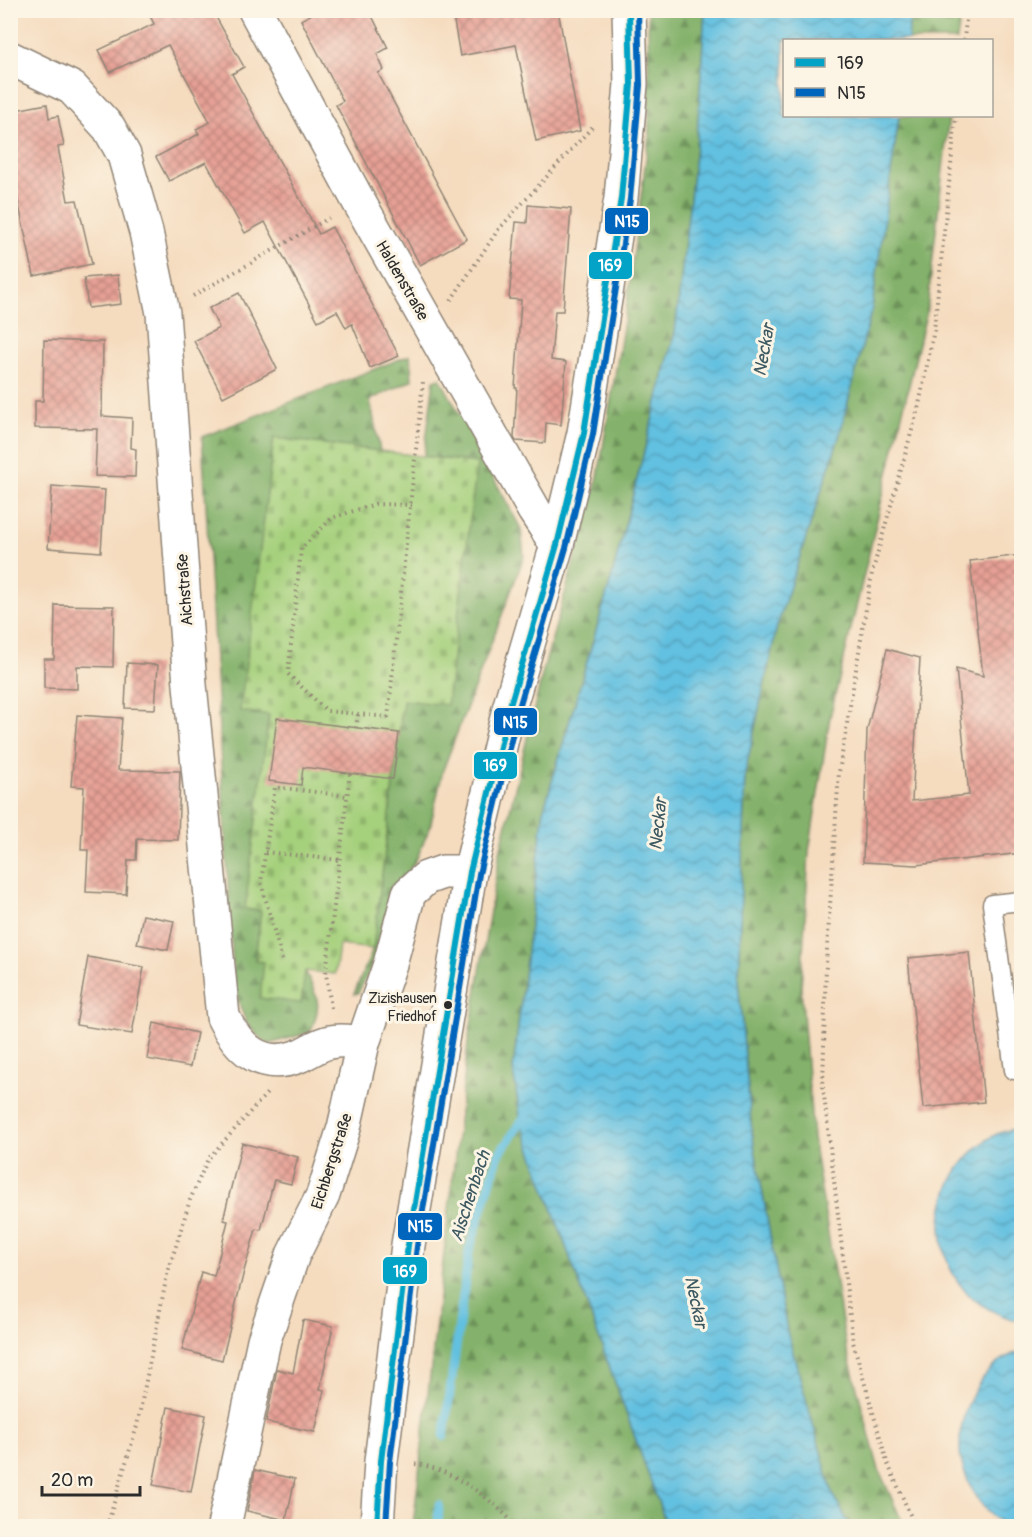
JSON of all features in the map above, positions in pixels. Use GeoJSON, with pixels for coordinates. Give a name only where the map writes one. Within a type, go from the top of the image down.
{"type":"FeatureCollection","features":[{"type":"Feature","properties":{"kind":"street","name":"Haldenstraße"},"geometry":{"type":"LineString","coordinates":[[255,10],[358,202],[557,545]]}},
{"type":"Feature","properties":{"kind":"street"},"geometry":{"type":"LineString","coordinates":[[377,1527],[381,1461],[405,1267],[431,1094],[470,872],[509,709],[557,545],[588,411],[621,198],[631,84],[629,10]]}},
{"type":"Feature","properties":{"kind":"street","name":"Aichstraße"},"geometry":{"type":"LineString","coordinates":[[10,57],[72,88],[109,128],[124,155],[137,193],[163,313],[190,685],[220,1000],[224,1017],[234,1038],[246,1051],[267,1061],[286,1060]]}},
{"type":"Feature","properties":{"kind":"street","name":"Eichbergstraße"},"geometry":{"type":"LineString","coordinates":[[224,1527],[264,1340],[293,1255],[322,1195],[344,1128],[353,1042],[390,964],[409,893],[426,878],[443,872],[470,872]]}},
{"type":"Feature","properties":{"kind":"street"},"geometry":{"type":"LineString","coordinates":[[286,1060],[328,1042],[353,1042]]}},
{"type":"Feature","properties":{"kind":"lane"},"geometry":{"type":"LineString","coordinates":[[1022,901],[992,904],[1014,1070],[1022,1069]]}},
{"type":"Feature","properties":{"kind":"path"},"geometry":{"type":"LineString","coordinates":[[964,39],[967,10]]}},
{"type":"Feature","properties":{"kind":"path"},"geometry":{"type":"LineString","coordinates":[[412,505],[375,504],[332,518],[301,549],[288,674],[327,711],[388,717],[412,505],[428,324],[456,295],[498,230],[631,84]]}},
{"type":"Feature","properties":{"kind":"path"},"geometry":{"type":"LineString","coordinates":[[915,1527],[887,1462],[853,1342],[823,1087],[826,964],[839,772],[872,573],[919,405],[934,330],[956,117]]}},
{"type":"Feature","properties":{"kind":"path"},"geometry":{"type":"LineString","coordinates":[[163,313],[358,202]]}},
{"type":"Feature","properties":{"kind":"path"},"geometry":{"type":"LineString","coordinates":[[356,728],[358,714]]}},
{"type":"Feature","properties":{"kind":"path"},"geometry":{"type":"LineString","coordinates":[[350,773],[326,973],[329,1000],[353,1042]]}},
{"type":"Feature","properties":{"kind":"path"},"geometry":{"type":"LineString","coordinates":[[282,960],[261,882],[275,787],[348,796]]}},
{"type":"Feature","properties":{"kind":"path"},"geometry":{"type":"LineString","coordinates":[[265,852],[340,860]]}},
{"type":"Feature","properties":{"kind":"path"},"geometry":{"type":"LineString","coordinates":[[107,1527],[137,1426],[167,1275],[189,1200],[208,1159],[269,1091],[286,1060]]}},
{"type":"Feature","properties":{"kind":"path"},"geometry":{"type":"LineString","coordinates":[[414,1464],[430,1466],[467,1485],[516,1527]]}},
{"type":"Feature","properties":{"kind":"green space"},"geometry":{"type":"Polygon","coordinates":[[[648,11],[705,11],[697,137],[675,332],[612,576],[544,809],[513,1070],[521,1122],[667,1526],[413,1526],[468,1042],[500,852],[544,667],[598,477],[627,303],[649,136],[648,11]]]}},
{"type":"Feature","properties":{"kind":"green space"},"geometry":{"type":"Polygon","coordinates":[[[910,11],[961,11],[957,39],[908,39],[910,11]]]}},
{"type":"Feature","properties":{"kind":"green space"},"geometry":{"type":"Polygon","coordinates":[[[899,117],[949,117],[927,310],[830,717],[809,851],[801,988],[813,1138],[846,1347],[879,1470],[904,1526],[850,1526],[832,1492],[787,1331],[752,1133],[738,980],[745,773],[777,626],[839,437],[872,308],[899,117]]]}},
{"type":"Feature","properties":{"kind":"green space"},"geometry":{"type":"Polygon","coordinates":[[[410,355],[412,380],[370,400],[380,451],[274,438],[241,711],[269,714],[246,909],[261,911],[255,960],[305,971],[316,995],[318,1008],[310,1032],[269,1044],[249,1026],[234,986],[202,437],[410,355]]]}},
{"type":"Feature","properties":{"kind":"green space"},"geometry":{"type":"Polygon","coordinates":[[[440,378],[521,529],[524,557],[443,770],[430,827],[417,858],[391,899],[374,962],[358,993],[354,994],[373,949],[403,699],[446,704],[476,463],[424,456],[434,380],[440,378]]]}},
{"type":"Feature","properties":{"kind":"green space"},"geometry":{"type":"Polygon","coordinates":[[[274,438],[477,463],[447,705],[403,700],[373,949],[339,945],[335,974],[305,971],[301,1003],[260,998],[264,962],[255,961],[261,911],[245,909],[269,715],[240,711],[274,438]]]}},
{"type":"Feature","properties":{"kind":"water","name":"Neckar"},"geometry":{"type":"Polygon","coordinates":[[[705,11],[910,11],[908,39],[783,39],[783,117],[899,117],[872,308],[839,437],[777,626],[745,773],[738,980],[752,1133],[787,1331],[832,1492],[850,1526],[667,1526],[521,1122],[513,1070],[544,809],[612,576],[675,332],[697,137],[705,11]]]}},
{"type":"Feature","properties":{"kind":"water"},"geometry":{"type":"Polygon","coordinates":[[[1021,1127],[1022,1322],[992,1311],[978,1303],[966,1292],[952,1272],[944,1251],[941,1229],[943,1207],[950,1185],[961,1166],[976,1149],[995,1135],[1021,1127]]]}},
{"type":"Feature","properties":{"kind":"water"},"geometry":{"type":"Polygon","coordinates":[[[1021,1351],[1021,1526],[1015,1526],[1003,1523],[993,1516],[976,1496],[962,1465],[960,1436],[968,1405],[984,1377],[994,1366],[1021,1351]]]}},
{"type":"Feature","properties":{"kind":"building"},"geometry":{"type":"Polygon","coordinates":[[[147,10],[212,10],[244,67],[232,74],[319,234],[332,227],[399,356],[370,368],[352,324],[346,328],[337,311],[318,321],[265,222],[245,233],[206,162],[169,181],[156,157],[199,134],[196,129],[210,122],[168,45],[110,72],[99,50],[154,24],[147,10]]]}},
{"type":"Feature","properties":{"kind":"building"},"geometry":{"type":"Polygon","coordinates":[[[319,10],[369,10],[388,48],[377,54],[384,70],[378,73],[467,239],[420,265],[336,105],[343,101],[301,20],[319,10]]]}},
{"type":"Feature","properties":{"kind":"building"},"geometry":{"type":"Polygon","coordinates":[[[452,10],[558,10],[580,131],[536,141],[516,45],[460,56],[452,10]]]}},
{"type":"Feature","properties":{"kind":"building"},"geometry":{"type":"Polygon","coordinates":[[[47,104],[49,118],[58,116],[64,146],[58,147],[68,201],[77,200],[92,264],[34,276],[14,182],[10,182],[10,111],[47,104]]]}},
{"type":"Feature","properties":{"kind":"building"},"geometry":{"type":"Polygon","coordinates":[[[528,205],[571,209],[563,311],[555,311],[551,360],[566,362],[561,425],[546,423],[545,443],[516,441],[514,438],[521,300],[509,299],[516,222],[527,223],[528,205]]]}},
{"type":"Feature","properties":{"kind":"building"},"geometry":{"type":"Polygon","coordinates":[[[118,275],[121,304],[88,308],[84,278],[118,275]]]}},
{"type":"Feature","properties":{"kind":"building"},"geometry":{"type":"Polygon","coordinates":[[[239,293],[277,369],[223,397],[194,341],[219,328],[209,308],[239,293]]]}},
{"type":"Feature","properties":{"kind":"building"},"geometry":{"type":"Polygon","coordinates":[[[44,340],[103,342],[102,416],[132,418],[131,448],[136,449],[135,477],[95,476],[97,429],[35,428],[35,401],[43,401],[44,340]]]}},
{"type":"Feature","properties":{"kind":"building"},"geometry":{"type":"Polygon","coordinates":[[[52,486],[105,490],[101,552],[48,548],[52,486]]]}},
{"type":"Feature","properties":{"kind":"building"},"geometry":{"type":"Polygon","coordinates":[[[1022,555],[1022,853],[916,865],[863,862],[867,730],[887,649],[920,658],[912,801],[969,795],[956,669],[983,676],[970,561],[1022,555]]]}},
{"type":"Feature","properties":{"kind":"building"},"geometry":{"type":"Polygon","coordinates":[[[55,605],[114,606],[113,667],[77,666],[77,689],[44,688],[44,659],[54,659],[55,605]]]}},
{"type":"Feature","properties":{"kind":"building"},"geometry":{"type":"Polygon","coordinates":[[[127,663],[158,665],[155,709],[125,708],[127,663]]]}},
{"type":"Feature","properties":{"kind":"building"},"geometry":{"type":"Polygon","coordinates":[[[77,715],[122,718],[118,770],[180,771],[178,840],[137,839],[136,860],[128,860],[126,894],[86,892],[88,850],[81,850],[84,787],[71,786],[77,715]]]}},
{"type":"Feature","properties":{"kind":"building"},"geometry":{"type":"Polygon","coordinates":[[[277,718],[399,733],[393,779],[303,767],[301,785],[269,781],[277,718]]]}},
{"type":"Feature","properties":{"kind":"building"},"geometry":{"type":"Polygon","coordinates":[[[143,915],[174,921],[168,950],[137,944],[143,915]]]}},
{"type":"Feature","properties":{"kind":"building"},"geometry":{"type":"Polygon","coordinates":[[[969,952],[984,1102],[923,1108],[908,958],[969,952]]]}},
{"type":"Feature","properties":{"kind":"building"},"geometry":{"type":"Polygon","coordinates":[[[88,957],[144,967],[132,1034],[76,1025],[88,957]]]}},
{"type":"Feature","properties":{"kind":"building"},"geometry":{"type":"Polygon","coordinates":[[[154,1023],[197,1033],[190,1067],[147,1059],[154,1023]]]}},
{"type":"Feature","properties":{"kind":"building"},"geometry":{"type":"Polygon","coordinates":[[[242,1143],[298,1157],[291,1184],[274,1180],[261,1230],[256,1229],[222,1360],[182,1350],[201,1272],[214,1276],[228,1221],[223,1220],[242,1143]]]}},
{"type":"Feature","properties":{"kind":"building"},"geometry":{"type":"Polygon","coordinates":[[[303,1320],[333,1326],[320,1389],[324,1390],[315,1432],[266,1422],[277,1369],[293,1373],[303,1320]]]}},
{"type":"Feature","properties":{"kind":"building"},"geometry":{"type":"Polygon","coordinates":[[[168,1407],[206,1415],[191,1492],[153,1485],[168,1407]]]}},
{"type":"Feature","properties":{"kind":"building"},"geometry":{"type":"Polygon","coordinates":[[[255,1470],[295,1479],[286,1520],[247,1511],[255,1470]]]}},
{"type":"Feature","properties":{"kind":"waterway","name":"Aischenbach"},"geometry":{"type":"LineString","coordinates":[[444,1436],[469,1251],[499,1154],[528,1112]]}},
{"type":"Feature","properties":{"kind":"waterway","name":"Aischenbach"},"geometry":{"type":"LineString","coordinates":[[438,1526],[439,1505]]}},
{"type":"Feature","properties":{"kind":"transit line","name":"169"},"geometry":{"type":"LineString","coordinates":[[377,1526],[381,1461],[408,1245],[470,872],[509,709],[557,545],[584,433],[621,198],[631,84],[629,10]]}},
{"type":"Feature","properties":{"kind":"transit line","name":"N15"},"geometry":{"type":"LineString","coordinates":[[386,1526],[390,1462],[417,1246],[479,874],[518,711],[566,548],[593,434],[630,199],[640,85],[638,10]]}},
{"type":"Feature","properties":{"kind":"place","name":"Zizishausen Friedhof"},"geometry":{"type":"Point","coordinates":[448,1005]}}]}
